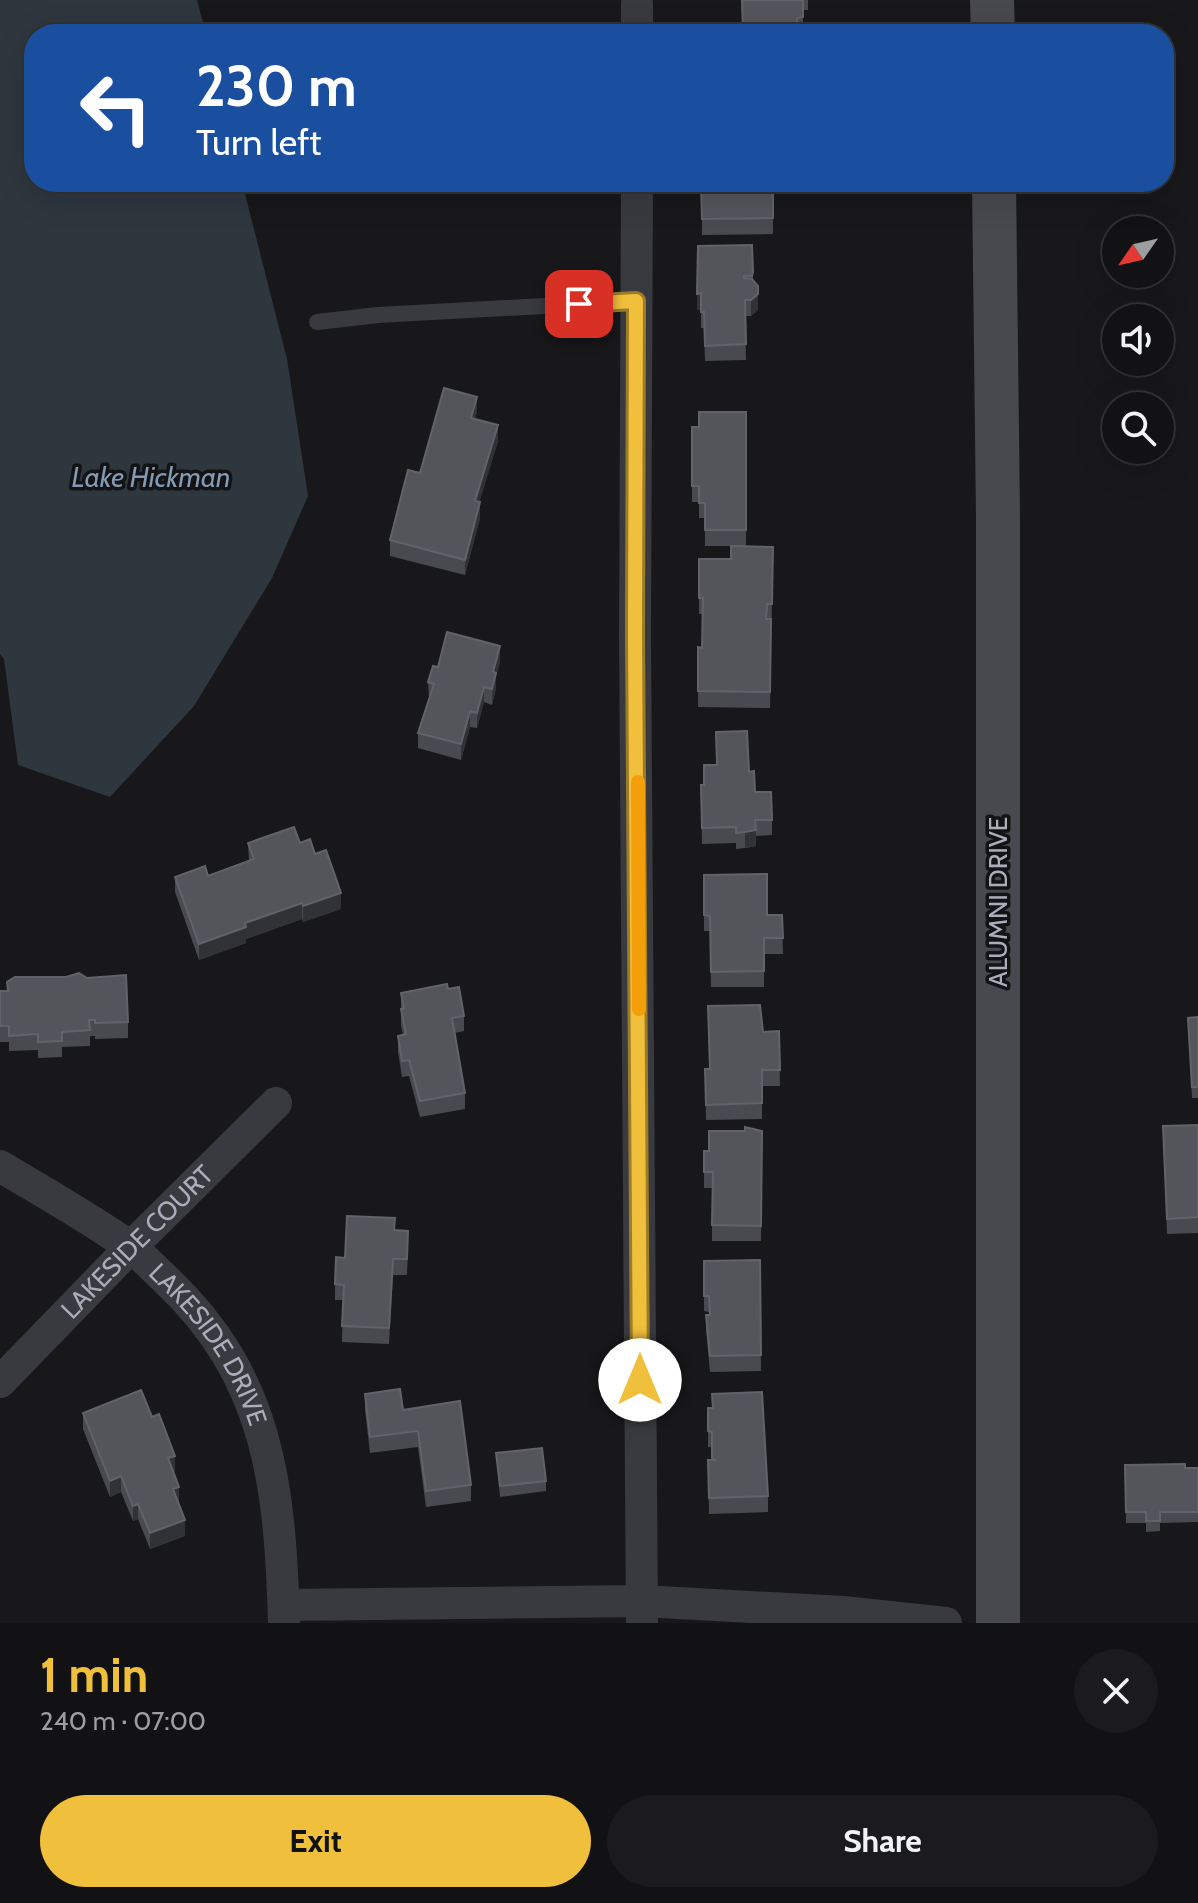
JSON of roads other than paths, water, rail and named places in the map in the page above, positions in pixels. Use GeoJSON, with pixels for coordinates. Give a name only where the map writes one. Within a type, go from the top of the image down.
{"type":"FeatureCollection","features":[{"type":"Feature","properties":{"kind":"main road"},"geometry":{"type":"LineString","coordinates":[[992,0],[993,24]]}},
{"type":"Feature","properties":{"kind":"main road","name":"ALUMNI DRIVE"},"geometry":{"type":"LineString","coordinates":[[994,192],[998,518],[998,1623]]}},
{"type":"Feature","properties":{"kind":"street"},"geometry":{"type":"LineString","coordinates":[[637,192],[635,635],[642,1612]]}},
{"type":"Feature","properties":{"kind":"street","name":"LAKESIDE COURT"},"geometry":{"type":"LineString","coordinates":[[0,1382],[276,1103]]}},
{"type":"Feature","properties":{"kind":"street","name":"LAKESIDE DRIVE"},"geometry":{"type":"LineString","coordinates":[[0,1166],[131,1247],[189,1301],[222,1345],[249,1396],[267,1448],[277,1495],[284,1614],[843,1612],[946,1623]]}},
{"type":"Feature","properties":{"kind":"lane"},"geometry":{"type":"LineString","coordinates":[[317,322],[378,315],[636,301]]}},
{"type":"Feature","properties":{"kind":"water","name":"Lake Hickman"},"geometry":{"type":"Polygon","coordinates":[[[0,0],[197,0],[203,24],[24,24],[24,192],[245,192],[287,359],[308,496],[272,578],[194,706],[110,797],[18,765],[4,659],[0,654],[0,0]]]}}]}
